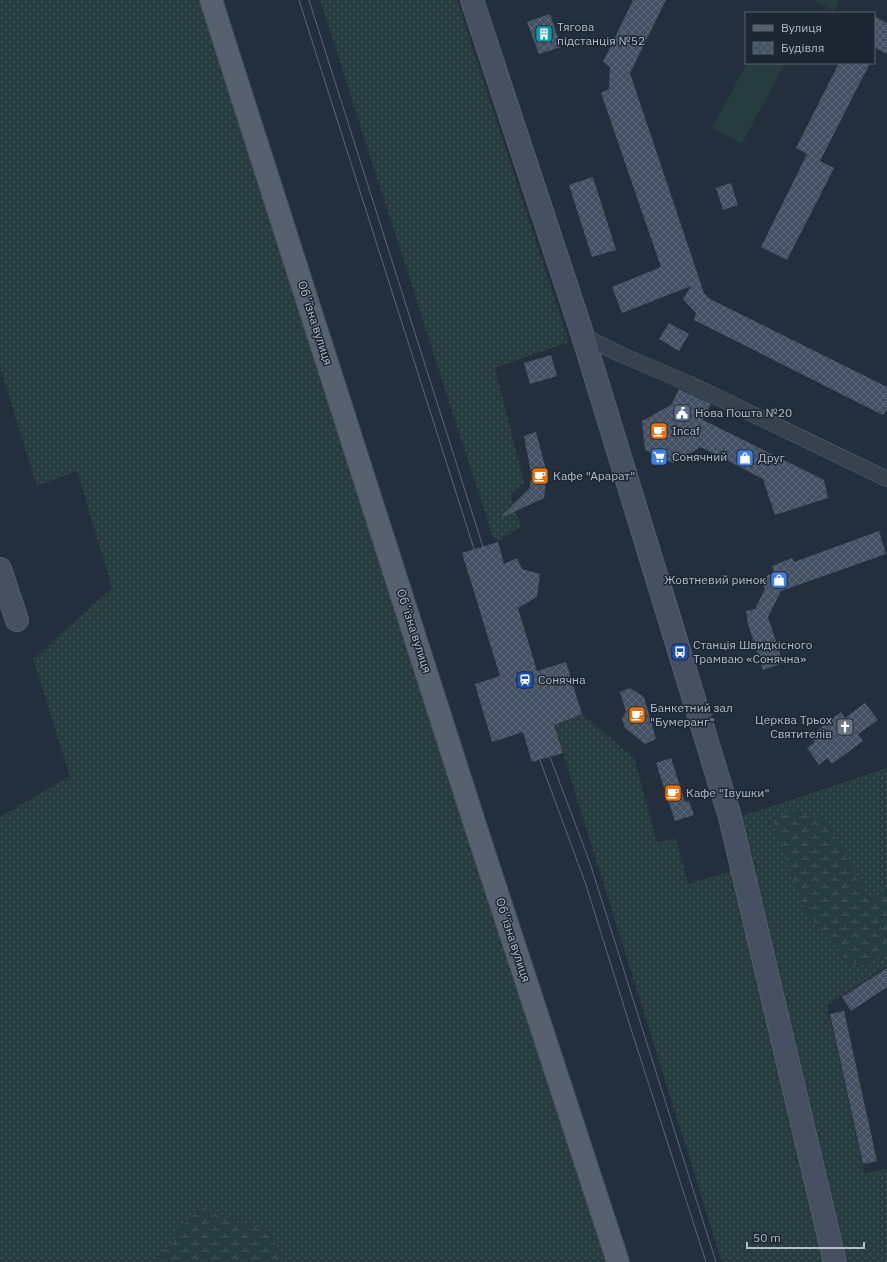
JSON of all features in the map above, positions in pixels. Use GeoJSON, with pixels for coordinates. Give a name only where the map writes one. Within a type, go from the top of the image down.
{"type":"FeatureCollection","features":[{"type":"Feature","properties":{"kind":"main road","name":"Обʼїзна вулиця"},"geometry":{"type":"LineString","coordinates":[[211,0],[618,1262]]}},
{"type":"Feature","properties":{"kind":"street"},"geometry":{"type":"LineString","coordinates":[[472,0],[583,336],[730,817],[835,1262]]}},
{"type":"Feature","properties":{"kind":"street"},"geometry":{"type":"LineString","coordinates":[[583,336],[622,355],[690,384],[887,479]]}},
{"type":"Feature","properties":{"kind":"street"},"geometry":{"type":"LineString","coordinates":[[0,569],[17,620]]}},
{"type":"Feature","properties":{"kind":"green space"},"geometry":{"type":"Polygon","coordinates":[[[0,0],[211,0],[618,1262],[283,1262],[269,1229],[229,1220],[200,1206],[155,1262],[0,1262],[0,817],[70,776],[33,659],[112,588],[77,471],[37,486],[0,368],[0,0]]]}},
{"type":"Feature","properties":{"kind":"green space"},"geometry":{"type":"Polygon","coordinates":[[[320,0],[457,0],[569,342],[495,368],[524,482],[510,495],[521,526],[498,542],[492,535],[320,0]]]}},
{"type":"Feature","properties":{"kind":"green space"},"geometry":{"type":"Polygon","coordinates":[[[813,0],[839,0],[834,11],[813,0]]]}},
{"type":"Feature","properties":{"kind":"green space"},"geometry":{"type":"Polygon","coordinates":[[[746,64],[784,64],[742,144],[712,128],[746,64]]]}},
{"type":"Feature","properties":{"kind":"green space"},"geometry":{"type":"Polygon","coordinates":[[[582,714],[634,758],[657,842],[676,839],[688,884],[732,871],[823,1262],[722,1262],[554,725],[582,714]]]}},
{"type":"Feature","properties":{"kind":"green space"},"geometry":{"type":"Polygon","coordinates":[[[887,768],[887,889],[869,898],[825,819],[868,963],[887,951],[887,966],[827,1005],[864,1173],[887,1169],[887,1262],[848,1262],[742,816],[887,768]]]}},
{"type":"Feature","properties":{"kind":"green space"},"geometry":{"type":"Polygon","coordinates":[[[794,811],[825,819],[869,898],[887,889],[887,951],[868,963],[849,964],[805,910],[772,820],[794,811]]]}},
{"type":"Feature","properties":{"kind":"green space"},"geometry":{"type":"Polygon","coordinates":[[[200,1206],[229,1220],[269,1229],[283,1262],[155,1262],[200,1206]]]}},
{"type":"Feature","properties":{"kind":"building"},"geometry":{"type":"Polygon","coordinates":[[[633,0],[666,0],[630,73],[704,293],[710,299],[887,387],[887,409],[883,415],[694,320],[696,313],[683,299],[691,286],[622,313],[612,287],[661,267],[601,93],[609,89],[610,67],[603,62],[633,0]]]}},
{"type":"Feature","properties":{"kind":"building","name":"Тягова підстанція №52"},"geometry":{"type":"Polygon","coordinates":[[[550,14],[561,47],[539,54],[527,22],[550,14]]]}},
{"type":"Feature","properties":{"kind":"building"},"geometry":{"type":"Polygon","coordinates":[[[875,17],[887,23],[887,54],[875,48],[875,17]]]}},
{"type":"Feature","properties":{"kind":"building"},"geometry":{"type":"Polygon","coordinates":[[[838,64],[869,64],[820,161],[834,168],[787,260],[761,247],[807,154],[796,148],[838,64]]]}},
{"type":"Feature","properties":{"kind":"building"},"geometry":{"type":"Polygon","coordinates":[[[593,177],[616,250],[592,257],[569,185],[593,177]]]}},
{"type":"Feature","properties":{"kind":"building"},"geometry":{"type":"Polygon","coordinates":[[[731,183],[738,205],[723,210],[716,188],[731,183]]]}},
{"type":"Feature","properties":{"kind":"building"},"geometry":{"type":"Polygon","coordinates":[[[669,323],[689,334],[679,351],[659,339],[669,323]]]}},
{"type":"Feature","properties":{"kind":"building"},"geometry":{"type":"Polygon","coordinates":[[[551,355],[557,376],[530,384],[524,363],[551,355]]]}},
{"type":"Feature","properties":{"kind":"building"},"geometry":{"type":"Polygon","coordinates":[[[679,389],[711,404],[703,420],[824,480],[828,498],[775,515],[763,479],[701,447],[673,463],[645,450],[642,421],[671,405],[679,389]]]}},
{"type":"Feature","properties":{"kind":"building"},"geometry":{"type":"Polygon","coordinates":[[[536,432],[547,473],[544,498],[503,517],[502,515],[530,488],[531,473],[524,436],[536,432]]]}},
{"type":"Feature","properties":{"kind":"building"},"geometry":{"type":"Polygon","coordinates":[[[879,531],[886,554],[781,591],[768,617],[783,663],[763,670],[748,624],[746,611],[755,609],[765,589],[761,579],[774,572],[772,566],[792,558],[794,562],[879,531]]]}},
{"type":"Feature","properties":{"kind":"building"},"geometry":{"type":"Polygon","coordinates":[[[498,542],[504,564],[517,558],[522,569],[540,574],[537,597],[518,608],[537,671],[566,662],[582,714],[554,725],[563,753],[532,762],[523,732],[492,742],[475,684],[500,676],[462,553],[498,542]]]}},
{"type":"Feature","properties":{"kind":"building","name":"Банкетний зал \"Бумеранг\""},"geometry":{"type":"Polygon","coordinates":[[[630,688],[644,697],[656,739],[645,744],[625,728],[622,719],[626,712],[620,692],[630,688]]]}},
{"type":"Feature","properties":{"kind":"building","name":"Церква Трьох Святителів"},"geometry":{"type":"Polygon","coordinates":[[[865,703],[878,720],[858,734],[863,741],[832,764],[827,758],[819,765],[807,748],[815,742],[810,736],[841,712],[845,718],[865,703]]]}},
{"type":"Feature","properties":{"kind":"building"},"geometry":{"type":"Polygon","coordinates":[[[671,758],[685,802],[689,801],[694,815],[675,821],[656,763],[671,758]]]}},
{"type":"Feature","properties":{"kind":"building"},"geometry":{"type":"Polygon","coordinates":[[[887,968],[887,987],[851,1011],[842,997],[887,968]]]}},
{"type":"Feature","properties":{"kind":"building"},"geometry":{"type":"Polygon","coordinates":[[[844,1011],[877,1161],[863,1164],[830,1014],[844,1011]]]}},
{"type":"Feature","properties":{"kind":"tram line"},"geometry":{"type":"LineString","coordinates":[[299,0],[474,549]]}},
{"type":"Feature","properties":{"kind":"tram line"},"geometry":{"type":"LineString","coordinates":[[309,0],[483,547]]}},
{"type":"Feature","properties":{"kind":"tram line"},"geometry":{"type":"LineString","coordinates":[[550,757],[590,863],[716,1262]]}},
{"type":"Feature","properties":{"kind":"tram line"},"geometry":{"type":"LineString","coordinates":[[540,760],[586,885],[706,1262]]}},
{"type":"Feature","properties":{"kind":"place","name":"Тягова підстанція №52"},"geometry":{"type":"Point","coordinates":[544,34]}},
{"type":"Feature","properties":{"kind":"place","name":"Нова Пошта №20"},"geometry":{"type":"Point","coordinates":[682,413]}},
{"type":"Feature","properties":{"kind":"place","name":"Incaf"},"geometry":{"type":"Point","coordinates":[659,431]}},
{"type":"Feature","properties":{"kind":"place","name":"Сонячний"},"geometry":{"type":"Point","coordinates":[659,457]}},
{"type":"Feature","properties":{"kind":"place","name":"Друг"},"geometry":{"type":"Point","coordinates":[745,458]}},
{"type":"Feature","properties":{"kind":"place","name":"Кафе \"Арарат\""},"geometry":{"type":"Point","coordinates":[540,476]}},
{"type":"Feature","properties":{"kind":"place","name":"Жовтневий ринок"},"geometry":{"type":"Point","coordinates":[779,580]}},
{"type":"Feature","properties":{"kind":"place","name":"Станцiя Швидкiсного Трамваю «Сонячна»"},"geometry":{"type":"Point","coordinates":[680,652]}},
{"type":"Feature","properties":{"kind":"place","name":"Сонячна"},"geometry":{"type":"Point","coordinates":[525,680]}},
{"type":"Feature","properties":{"kind":"place","name":"Банкетний зал \"Бумеранг\""},"geometry":{"type":"Point","coordinates":[637,715]}},
{"type":"Feature","properties":{"kind":"place","name":"Церква Трьох Святителів"},"geometry":{"type":"Point","coordinates":[845,727]}},
{"type":"Feature","properties":{"kind":"place","name":"Кафе \"Івушки\""},"geometry":{"type":"Point","coordinates":[673,793]}}]}
